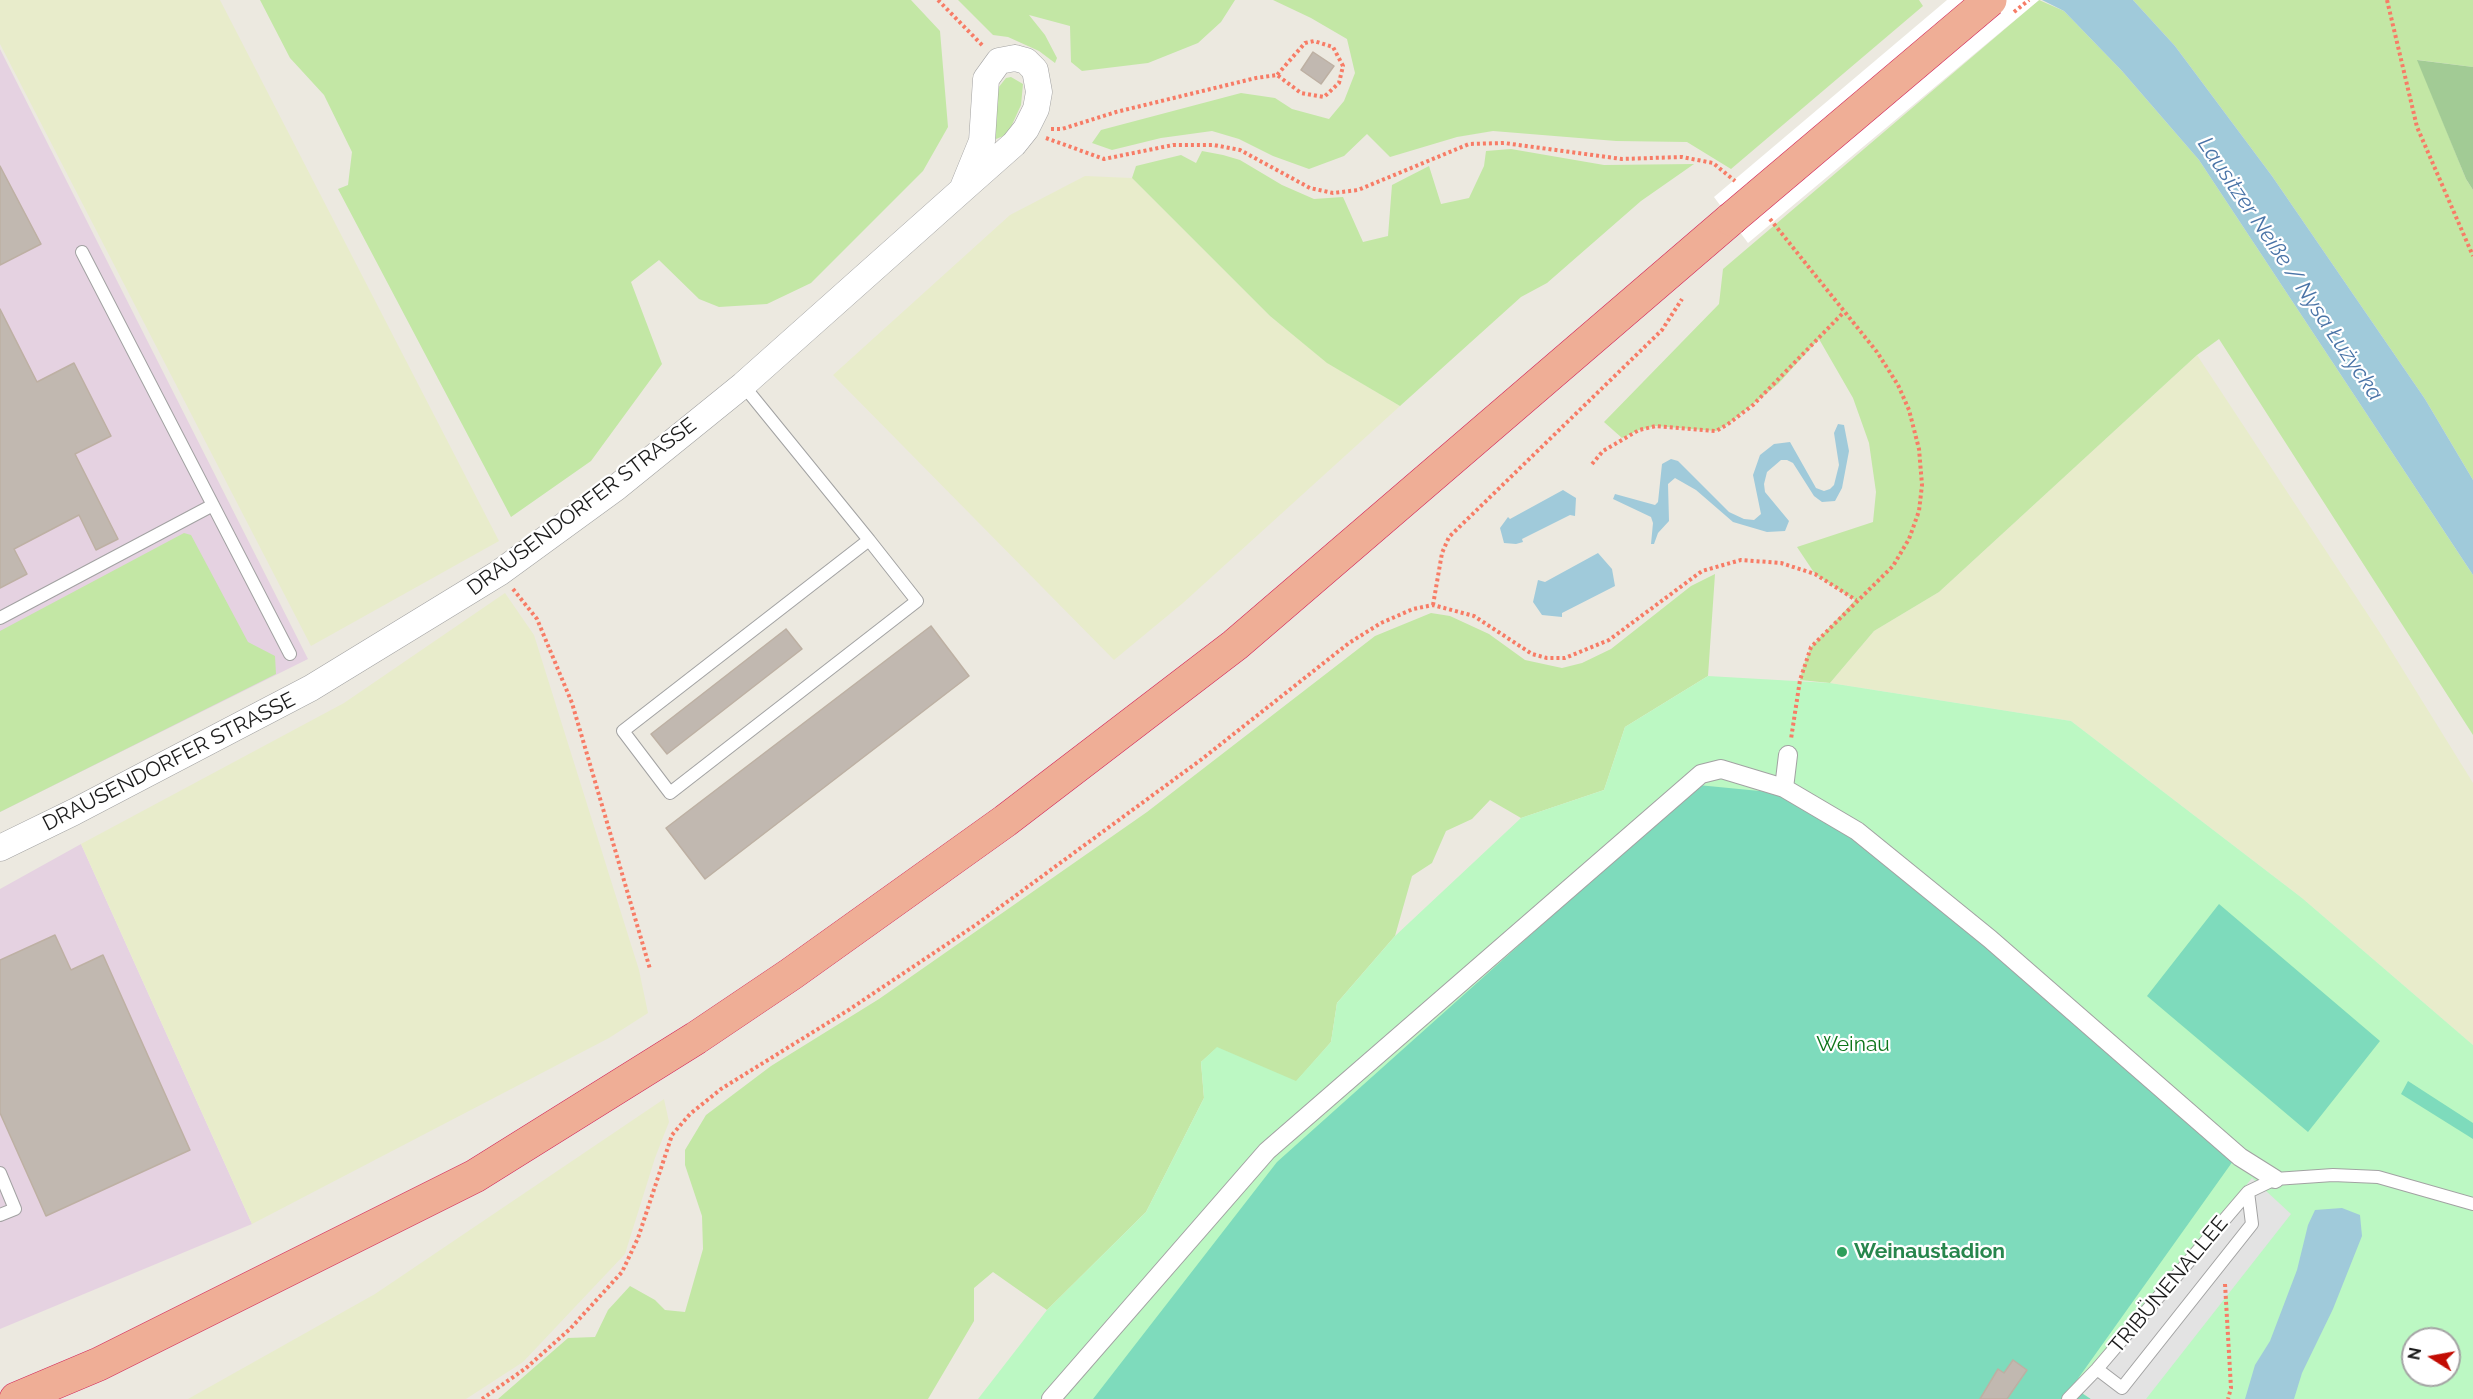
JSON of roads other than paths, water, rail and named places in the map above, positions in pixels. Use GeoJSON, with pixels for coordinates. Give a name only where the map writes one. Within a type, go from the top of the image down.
{"type":"FeatureCollection","features":[{"type":"Feature","properties":{"kind":"highway"},"geometry":{"type":"LineString","coordinates":[[16,1399],[99,1364],[475,1176],[696,1038],[791,974],[1005,821],[1235,645],[1990,0]]}},
{"type":"Feature","properties":{"kind":"street","name":"DRAUSENDORFER STRASSE"},"geometry":{"type":"LineString","coordinates":[[0,848],[74,813],[311,688],[499,573],[617,487],[743,385],[1014,144],[1026,129],[1039,101],[1039,84],[1035,70],[1031,65],[1015,57],[999,61],[986,79],[982,141],[962,190]]}},
{"type":"Feature","properties":{"kind":"street"},"geometry":{"type":"LineString","coordinates":[[1784,788],[1788,755]]}},
{"type":"Feature","properties":{"kind":"street"},"geometry":{"type":"LineString","coordinates":[[1051,1399],[1267,1151],[1701,774],[1721,769],[1784,788],[1857,831],[1990,939],[2240,1157],[2275,1179]]}},
{"type":"Feature","properties":{"kind":"lane"},"geometry":{"type":"LineString","coordinates":[[82,252],[290,654]]}},
{"type":"Feature","properties":{"kind":"lane"},"geometry":{"type":"LineString","coordinates":[[743,385],[869,540],[917,601],[670,792],[623,731],[869,540]]}},
{"type":"Feature","properties":{"kind":"lane"},"geometry":{"type":"LineString","coordinates":[[0,618],[213,505]]}},
{"type":"Feature","properties":{"kind":"lane"},"geometry":{"type":"LineString","coordinates":[[0,1173],[15,1209],[0,1215]]}},
{"type":"Feature","properties":{"kind":"lane"},"geometry":{"type":"LineString","coordinates":[[2275,1179],[2333,1175],[2378,1178],[2473,1204]]}},
{"type":"Feature","properties":{"kind":"lane","name":"TRIBÜNENALLEE"},"geometry":{"type":"LineString","coordinates":[[2067,1399],[2097,1370],[2248,1192],[2275,1179]]}},
{"type":"Feature","properties":{"kind":"lane"},"geometry":{"type":"LineString","coordinates":[[2097,1370],[2122,1388],[2252,1224],[2248,1192]]}},
{"type":"Feature","properties":{"kind":"water","name":"Lausitzer Neiße / Nysa Łużycka"},"geometry":{"type":"Polygon","coordinates":[[[2042,0],[2133,0],[2175,46],[2272,176],[2425,399],[2473,480],[2473,575],[2199,160],[2122,71],[2064,11],[2042,0]]]}},
{"type":"Feature","properties":{"kind":"water"},"geometry":{"type":"Polygon","coordinates":[[[1838,424],[1844,425],[1849,451],[1842,488],[1835,501],[1822,502],[1814,496],[1793,463],[1787,460],[1781,460],[1767,472],[1765,492],[1789,521],[1785,531],[1767,532],[1733,522],[1696,490],[1675,478],[1668,484],[1669,521],[1658,533],[1654,544],[1651,544],[1653,523],[1651,517],[1613,499],[1615,494],[1655,505],[1658,502],[1662,464],[1671,459],[1678,461],[1729,512],[1744,519],[1754,520],[1761,514],[1753,475],[1760,455],[1774,444],[1790,442],[1816,488],[1824,491],[1830,489],[1834,485],[1839,465],[1834,433],[1838,424]]]}},
{"type":"Feature","properties":{"kind":"water"},"geometry":{"type":"Polygon","coordinates":[[[1563,490],[1576,498],[1575,516],[1570,515],[1522,539],[1523,542],[1504,543],[1500,528],[1508,517],[1510,519],[1563,490]]]}},
{"type":"Feature","properties":{"kind":"water"},"geometry":{"type":"Polygon","coordinates":[[[1598,553],[1612,569],[1615,586],[1562,613],[1562,617],[1542,615],[1533,602],[1538,580],[1545,582],[1598,553]]]}},
{"type":"Feature","properties":{"kind":"water"},"geometry":{"type":"Polygon","coordinates":[[[2342,1208],[2360,1215],[2362,1236],[2333,1309],[2302,1373],[2294,1399],[2245,1399],[2255,1365],[2270,1341],[2297,1270],[2308,1225],[2315,1210],[2342,1208]]]}},
{"type":"Feature","properties":{"kind":"place","name":"Weinaustadion"},"geometry":{"type":"Point","coordinates":[1842,1252]}},
{"type":"Feature","properties":{"kind":"park label","name":"Weinau"},"geometry":{"type":"Point","coordinates":[1853,1045]}}]}
